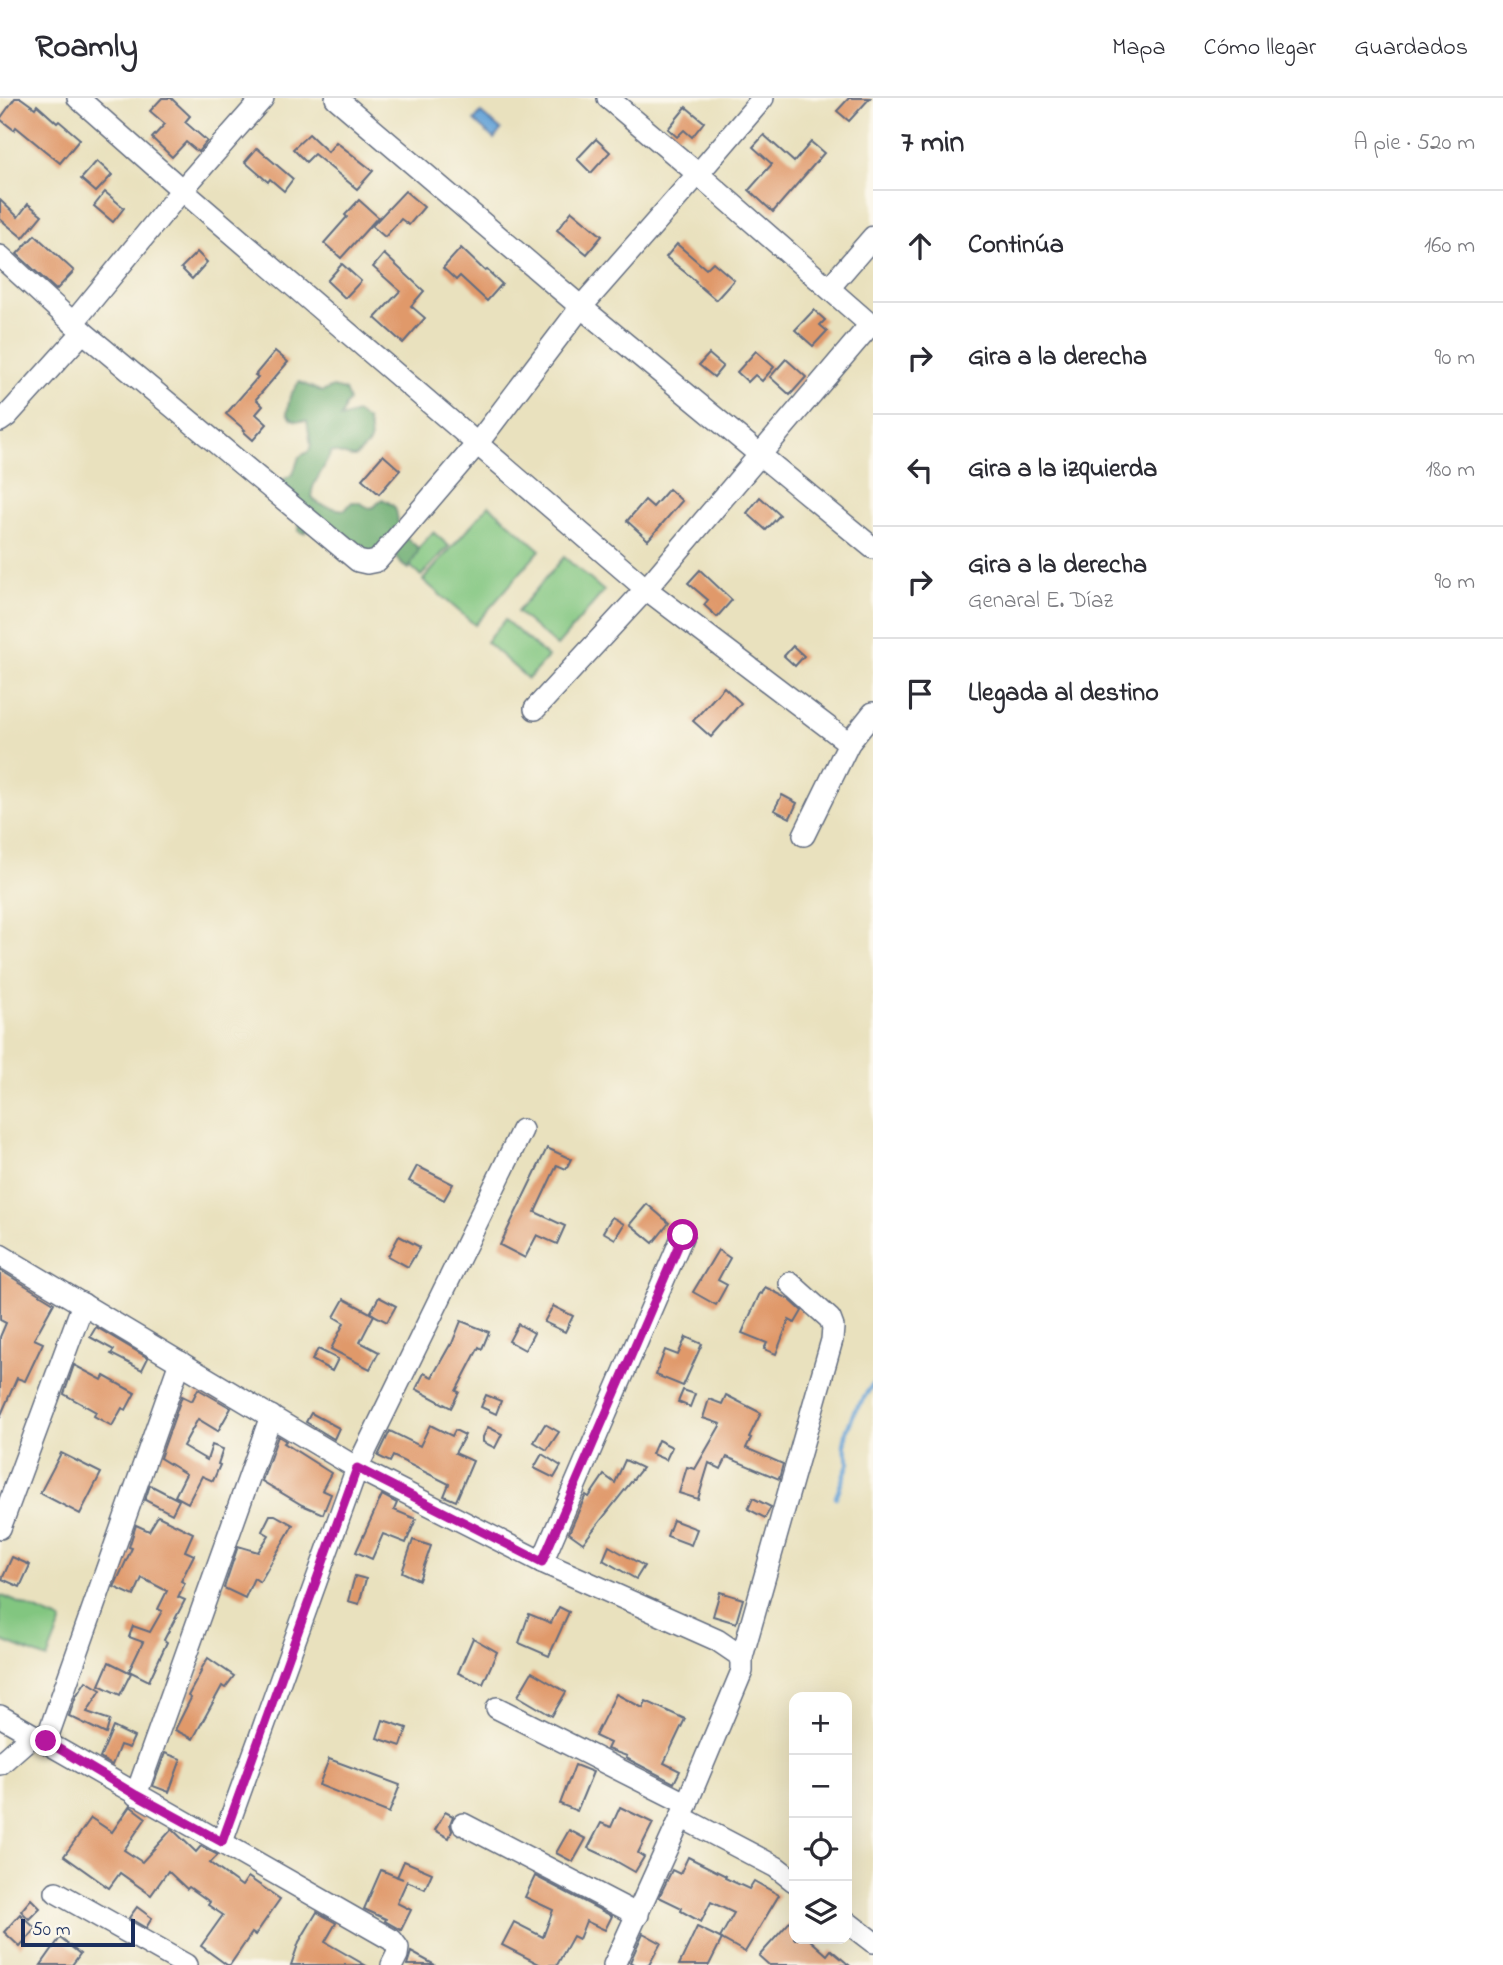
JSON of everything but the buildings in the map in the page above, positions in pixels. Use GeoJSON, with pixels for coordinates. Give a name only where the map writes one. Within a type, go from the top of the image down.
{"type":"FeatureCollection","features":[{"type":"Feature","properties":{"kind":"street"},"geometry":{"type":"LineString","coordinates":[[78,98],[646,589],[849,743]]}},
{"type":"Feature","properties":{"kind":"street"},"geometry":{"type":"LineString","coordinates":[[0,421],[7,416],[78,327],[182,190],[263,98]]}},
{"type":"Feature","properties":{"kind":"street"},"geometry":{"type":"LineString","coordinates":[[336,98],[581,307],[873,548]]}},
{"type":"Feature","properties":{"kind":"street"},"geometry":{"type":"LineString","coordinates":[[535,709],[646,589],[872,326],[608,98]]}},
{"type":"Feature","properties":{"kind":"street"},"geometry":{"type":"LineString","coordinates":[[0,256],[78,327],[358,561],[373,563],[477,444],[581,307],[764,98]]}},
{"type":"Feature","properties":{"kind":"street"},"geometry":{"type":"LineString","coordinates":[[830,288],[873,237]]}},
{"type":"Feature","properties":{"kind":"street"},"geometry":{"type":"LineString","coordinates":[[803,835],[849,743],[873,713]]}},
{"type":"Feature","properties":{"kind":"street"},"geometry":{"type":"LineString","coordinates":[[222,1842],[357,1468],[522,1130]]}},
{"type":"Feature","properties":{"kind":"street"},"geometry":{"type":"LineString","coordinates":[[542,1562],[683,1235]]}},
{"type":"Feature","properties":{"kind":"street"},"geometry":{"type":"LineString","coordinates":[[0,1255],[357,1468],[542,1562],[717,1640],[742,1657]]}},
{"type":"Feature","properties":{"kind":"street"},"geometry":{"type":"LineString","coordinates":[[614,1965],[684,1811],[742,1671],[742,1657],[833,1334],[830,1320],[790,1283]]}},
{"type":"Feature","properties":{"kind":"street"},"geometry":{"type":"LineString","coordinates":[[0,1528],[83,1304]]}},
{"type":"Feature","properties":{"kind":"street"},"geometry":{"type":"LineString","coordinates":[[0,1764],[39,1738],[180,1362]]}},
{"type":"Feature","properties":{"kind":"street"},"geometry":{"type":"LineString","coordinates":[[136,1795],[271,1416]]}},
{"type":"Feature","properties":{"kind":"street"},"geometry":{"type":"LineString","coordinates":[[496,1708],[684,1811],[789,1877]]}},
{"type":"Feature","properties":{"kind":"street"},"geometry":{"type":"LineString","coordinates":[[0,1716],[392,1940],[395,1957]]}},
{"type":"Feature","properties":{"kind":"street"},"geometry":{"type":"LineString","coordinates":[[463,1824],[638,1915]]}},
{"type":"Feature","properties":{"kind":"street"},"geometry":{"type":"LineString","coordinates":[[56,1892],[186,1965]]}},
{"type":"Feature","properties":{"kind":"street"},"geometry":{"type":"LineString","coordinates":[[852,1926],[873,1941]]}},
{"type":"Feature","properties":{"kind":"green space"},"geometry":{"type":"Polygon","coordinates":[[[299,382],[322,392],[333,387],[345,390],[349,401],[341,418],[357,413],[367,420],[371,438],[368,445],[355,457],[331,452],[312,490],[312,497],[328,507],[345,510],[352,502],[369,508],[382,499],[389,503],[396,510],[402,532],[419,549],[409,569],[399,561],[392,550],[370,561],[312,524],[305,533],[299,531],[299,520],[275,502],[283,480],[293,474],[299,457],[309,451],[311,445],[307,421],[293,419],[287,413],[290,396],[299,382]]]}},
{"type":"Feature","properties":{"kind":"green space"},"geometry":{"type":"Polygon","coordinates":[[[489,505],[540,550],[475,625],[423,580],[489,505]]]}},
{"type":"Feature","properties":{"kind":"green space"},"geometry":{"type":"Polygon","coordinates":[[[433,532],[449,546],[421,576],[406,562],[433,532]]]}},
{"type":"Feature","properties":{"kind":"green space"},"geometry":{"type":"Polygon","coordinates":[[[564,557],[604,591],[557,646],[517,612],[564,557]]]}},
{"type":"Feature","properties":{"kind":"green space"},"geometry":{"type":"Polygon","coordinates":[[[505,620],[548,657],[528,679],[486,642],[505,620]]]}},
{"type":"Feature","properties":{"kind":"green space"},"geometry":{"type":"Polygon","coordinates":[[[0,1595],[62,1621],[47,1659],[0,1640],[0,1595]]]}},
{"type":"Feature","properties":{"kind":"water"},"geometry":{"type":"Polygon","coordinates":[[[481,113],[501,130],[494,139],[474,121],[481,113]]]}},
{"type":"Feature","properties":{"kind":"waterway"},"geometry":{"type":"LineString","coordinates":[[836,1497],[849,1462],[844,1445],[847,1430],[854,1412],[873,1384]]}},
{"type":"Feature","properties":{"kind":"route"},"geometry":{"type":"LineString","coordinates":[[46,1741],[222,1842],[357,1468],[542,1562],[683,1235]]}}]}
